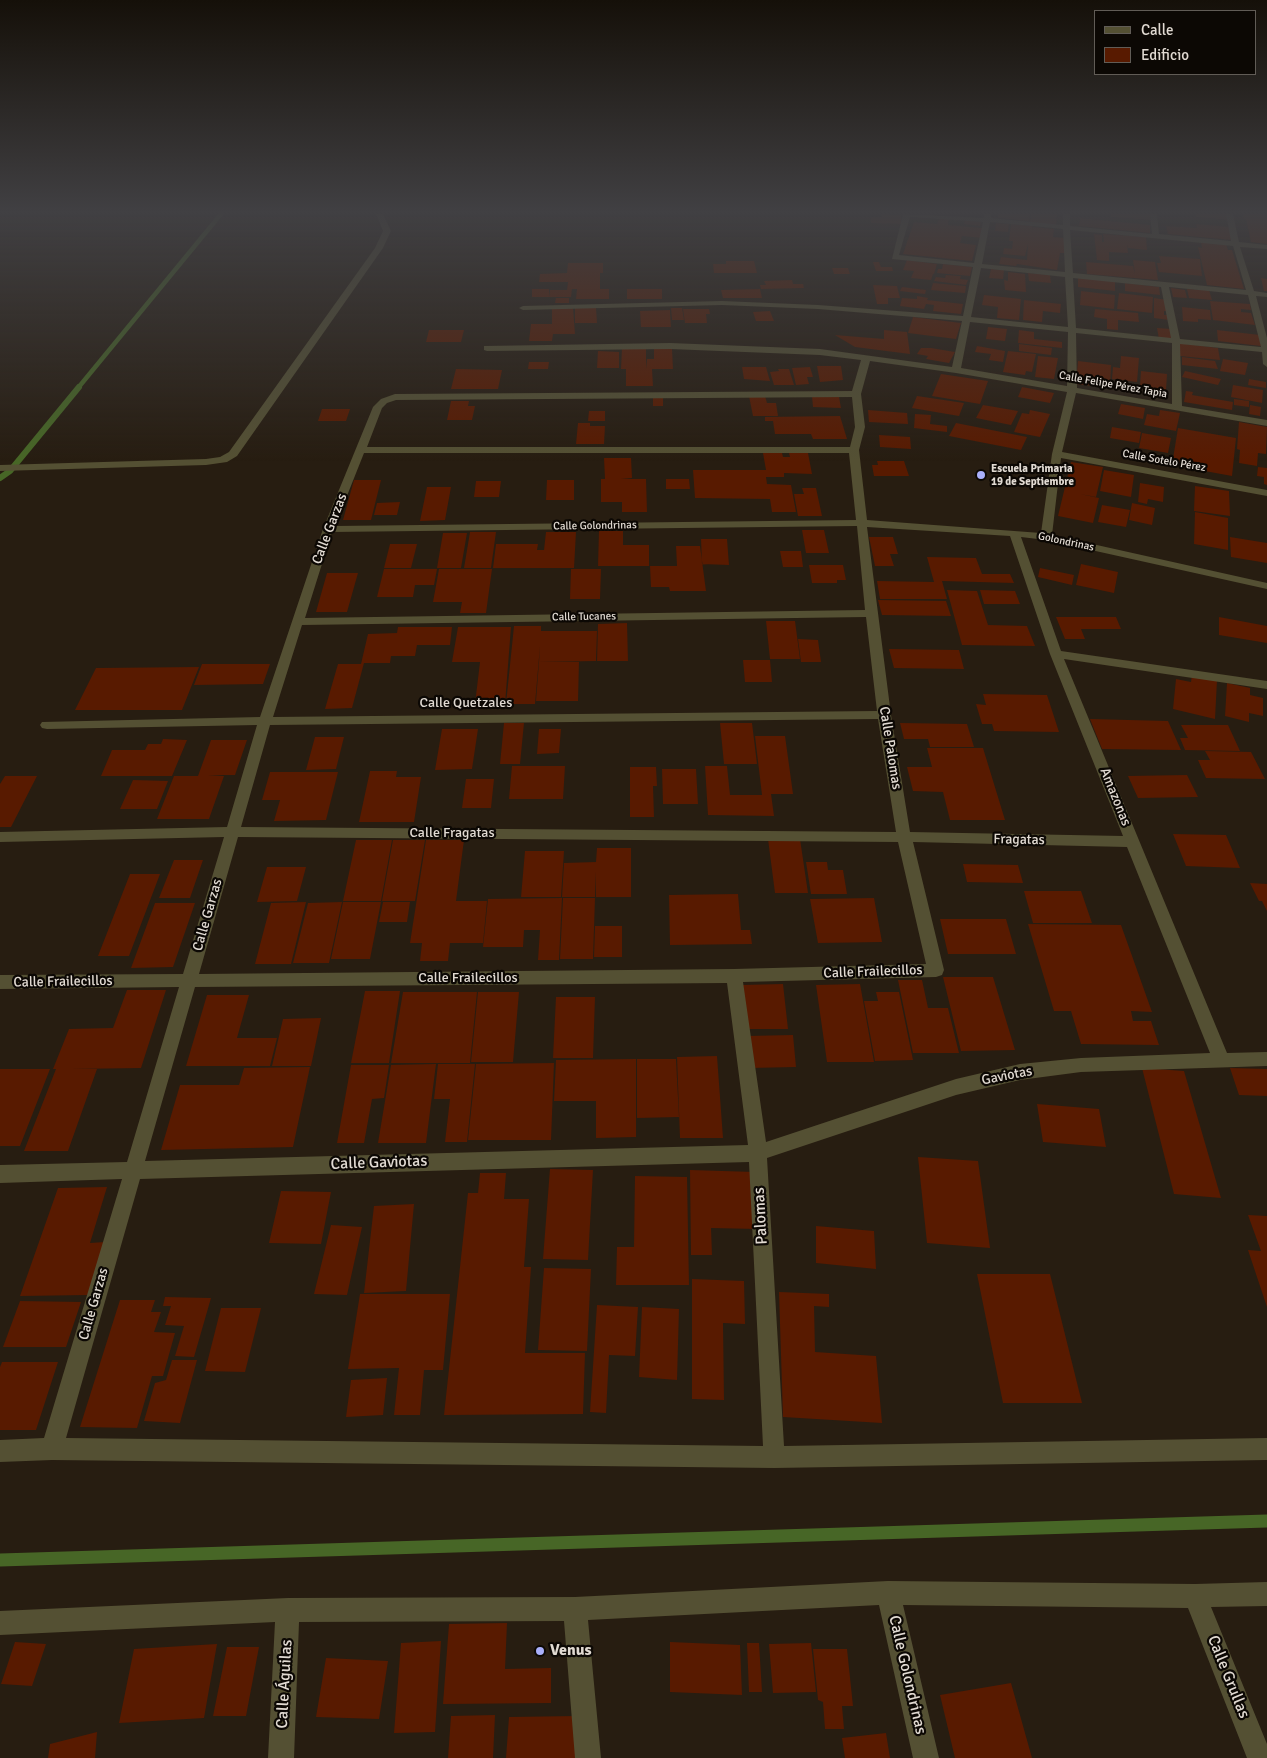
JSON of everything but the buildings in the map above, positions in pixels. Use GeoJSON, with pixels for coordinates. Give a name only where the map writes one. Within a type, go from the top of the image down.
{"type":"FeatureCollection","features":[{"type":"Feature","properties":{"kind":"street"},"geometry":{"type":"LineString","coordinates":[[0,468],[223,460],[233,454],[345,296]]}},
{"type":"Feature","properties":{"kind":"street"},"geometry":{"type":"LineString","coordinates":[[956,370],[971,296]]}},
{"type":"Feature","properties":{"kind":"street"},"geometry":{"type":"LineString","coordinates":[[1046,537],[1057,454],[1072,390],[1070,296]]}},
{"type":"Feature","properties":{"kind":"street"},"geometry":{"type":"LineString","coordinates":[[1167,296],[1176,342],[1177,408]]}},
{"type":"Feature","properties":{"kind":"street"},"geometry":{"type":"LineString","coordinates":[[1253,296],[1266,350],[1267,364]]}},
{"type":"Feature","properties":{"kind":"street"},"geometry":{"type":"LineString","coordinates":[[523,308],[732,303],[818,306],[966,319],[1266,350]]}},
{"type":"Feature","properties":{"kind":"street","name":"Calle Felipe Pérez Tapia"},"geometry":{"type":"LineString","coordinates":[[487,348],[670,346],[820,352],[956,370],[1267,423]]}},
{"type":"Feature","properties":{"kind":"street"},"geometry":{"type":"LineString","coordinates":[[856,394],[866,358]]}},
{"type":"Feature","properties":{"kind":"street","name":"Calle Garzas"},"geometry":{"type":"LineString","coordinates":[[52,1449],[296,622],[328,529],[378,407],[395,397],[856,394]]}},
{"type":"Feature","properties":{"kind":"street","name":"Calle Palomas"},"geometry":{"type":"LineString","coordinates":[[856,394],[860,427],[854,450],[884,716],[904,837],[936,970]]}},
{"type":"Feature","properties":{"kind":"street"},"geometry":{"type":"LineString","coordinates":[[360,450],[854,450]]}},
{"type":"Feature","properties":{"kind":"street","name":"Calle Sotelo Pérez"},"geometry":{"type":"LineString","coordinates":[[1057,454],[1267,493]]}},
{"type":"Feature","properties":{"kind":"street","name":"Calle Golondrinas"},"geometry":{"type":"LineString","coordinates":[[328,529],[862,523]]}},
{"type":"Feature","properties":{"kind":"street","name":"Golondrinas"},"geometry":{"type":"LineString","coordinates":[[862,523],[1014,533],[1046,537],[1267,586]]}},
{"type":"Feature","properties":{"kind":"street","name":"Amazonas"},"geometry":{"type":"LineString","coordinates":[[1014,533],[1056,654],[1221,1060]]}},
{"type":"Feature","properties":{"kind":"street","name":"Calle Tucanes"},"geometry":{"type":"LineString","coordinates":[[296,622],[871,613]]}},
{"type":"Feature","properties":{"kind":"street"},"geometry":{"type":"LineString","coordinates":[[1056,654],[1267,685]]}},
{"type":"Feature","properties":{"kind":"street","name":"Calle Quetzales"},"geometry":{"type":"LineString","coordinates":[[47,725],[266,720],[884,716]]}},
{"type":"Feature","properties":{"kind":"street","name":"Calle Fragatas"},"geometry":{"type":"LineString","coordinates":[[0,837],[233,832],[904,837]]}},
{"type":"Feature","properties":{"kind":"street","name":"Fragatas"},"geometry":{"type":"LineString","coordinates":[[904,837],[1133,842]]}},
{"type":"Feature","properties":{"kind":"street","name":"Calle Frailecillos"},"geometry":{"type":"LineString","coordinates":[[0,982],[734,976],[936,970]]}},
{"type":"Feature","properties":{"kind":"street","name":"Palomas"},"geometry":{"type":"LineString","coordinates":[[734,976],[758,1153],[774,1457]]}},
{"type":"Feature","properties":{"kind":"street","name":"Gaviotas"},"geometry":{"type":"LineString","coordinates":[[758,1153],[956,1087],[1020,1072],[1081,1065],[1267,1059]]}},
{"type":"Feature","properties":{"kind":"street","name":"Calle Gaviotas"},"geometry":{"type":"LineString","coordinates":[[0,1174],[758,1153]]}},
{"type":"Feature","properties":{"kind":"street"},"geometry":{"type":"LineString","coordinates":[[0,1451],[52,1449],[774,1457],[1267,1449]]}},
{"type":"Feature","properties":{"kind":"street"},"geometry":{"type":"LineString","coordinates":[[0,1626],[288,1610],[575,1609],[888,1593],[1195,1596],[1267,1594]]}},
{"type":"Feature","properties":{"kind":"street","name":"Calle Golondrinas"},"geometry":{"type":"LineString","coordinates":[[888,1593],[926,1758]]}},
{"type":"Feature","properties":{"kind":"street","name":"Calle Grullas"},"geometry":{"type":"LineString","coordinates":[[1195,1596],[1260,1758]]}},
{"type":"Feature","properties":{"kind":"street"},"geometry":{"type":"LineString","coordinates":[[575,1609],[588,1758]]}},
{"type":"Feature","properties":{"kind":"street","name":"Calle Águilas"},"geometry":{"type":"LineString","coordinates":[[281,1758],[288,1610]]}},
{"type":"Feature","properties":{"kind":"waterway"},"geometry":{"type":"LineString","coordinates":[[78,388],[154,296]]}},
{"type":"Feature","properties":{"kind":"waterway"},"geometry":{"type":"LineString","coordinates":[[0,478],[10,471],[79,387]]}},
{"type":"Feature","properties":{"kind":"waterway"},"geometry":{"type":"LineString","coordinates":[[0,1560],[1267,1521]]}},
{"type":"Feature","properties":{"kind":"place","name":"Escuela Primaria 19 de Septiembre"},"geometry":{"type":"Point","coordinates":[981,475]}},
{"type":"Feature","properties":{"kind":"place","name":"Venus"},"geometry":{"type":"Point","coordinates":[540,1651]}}]}
